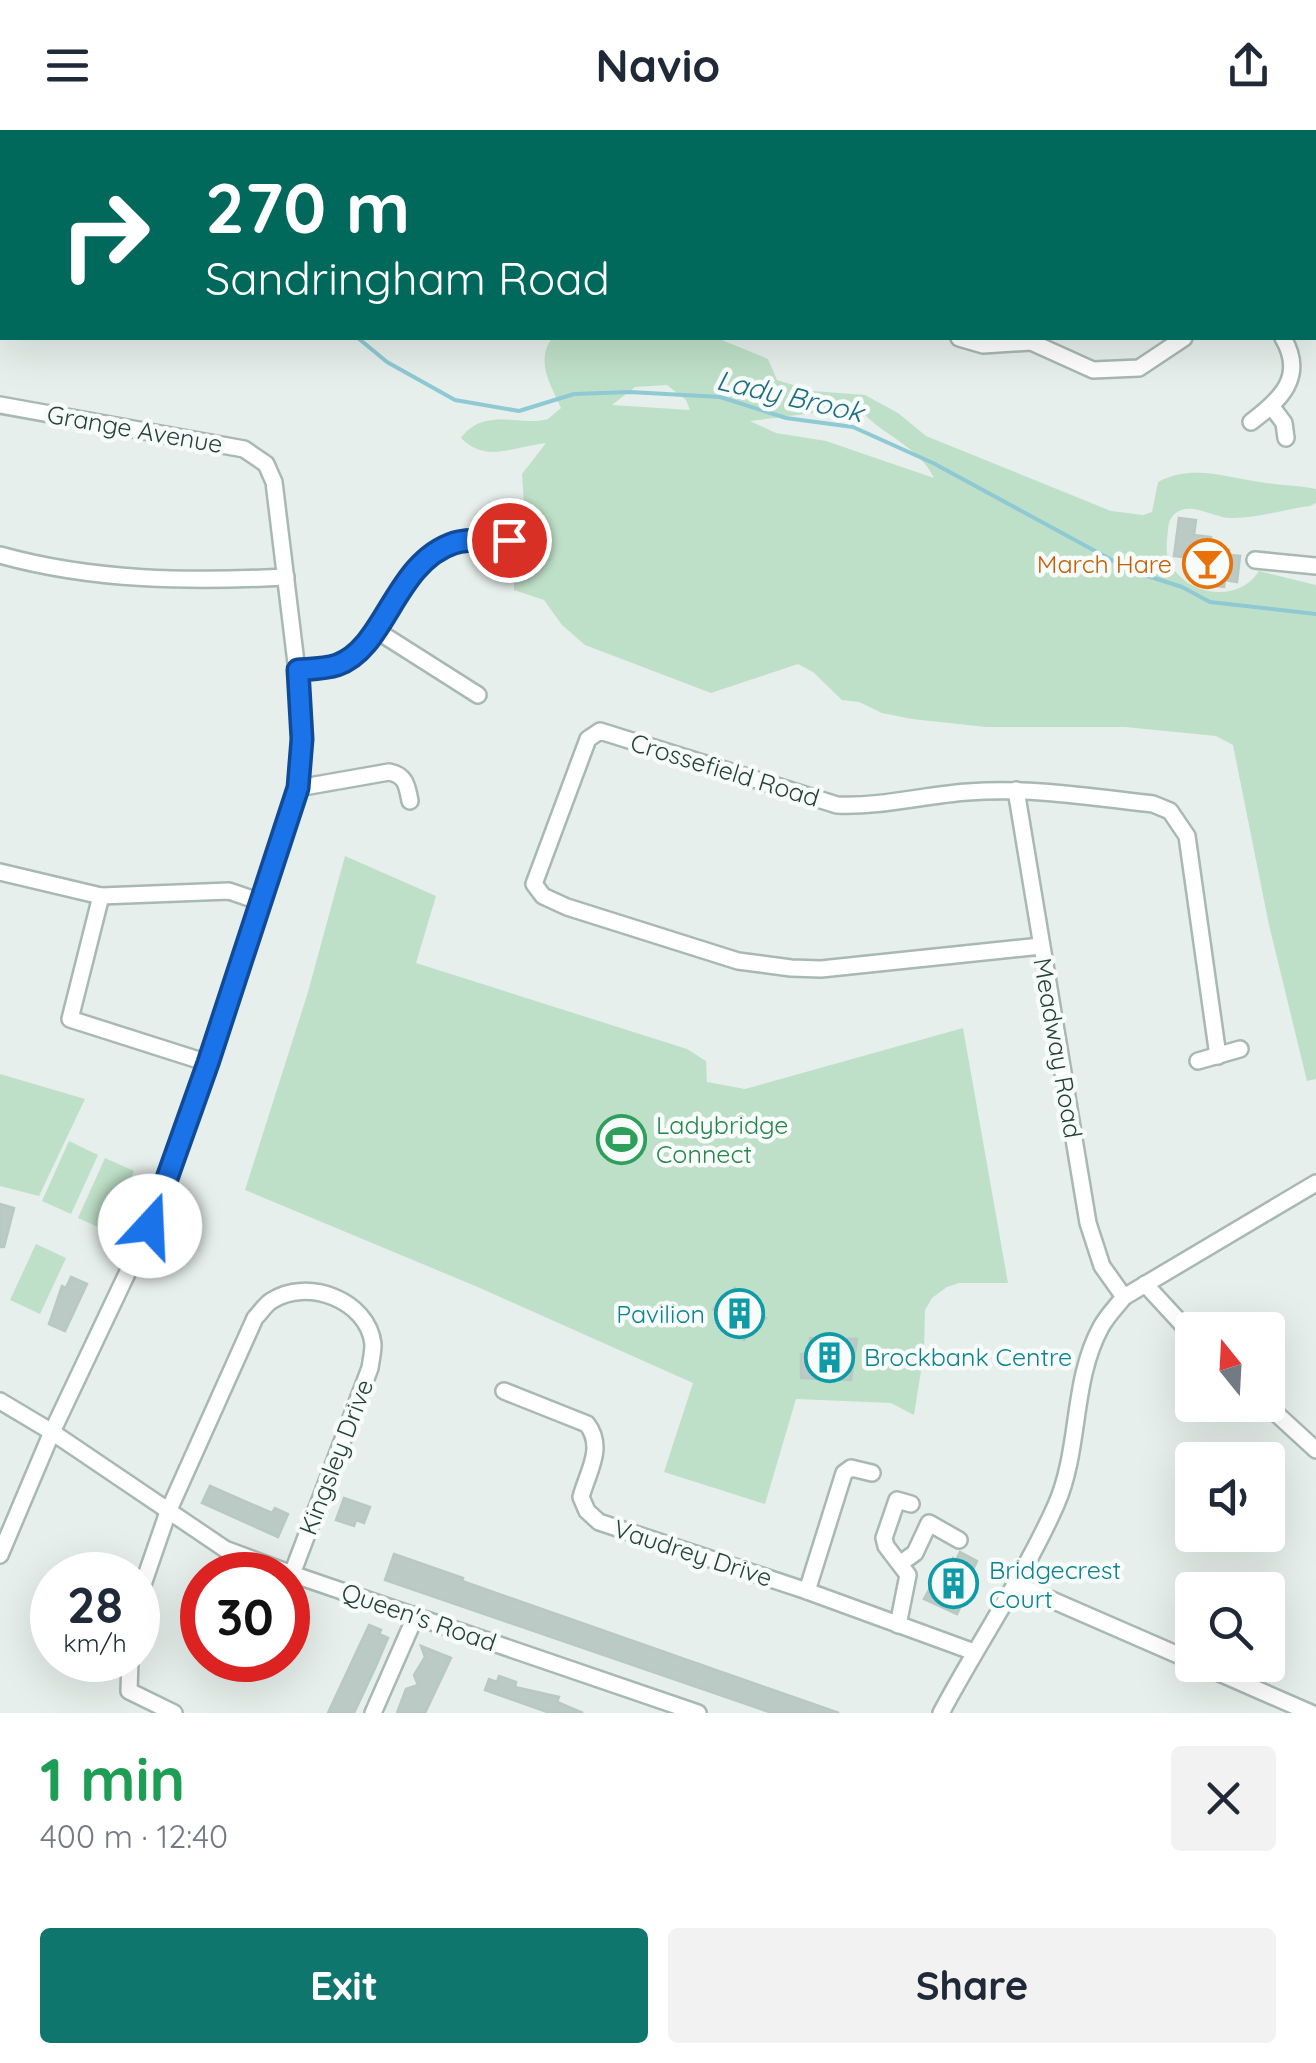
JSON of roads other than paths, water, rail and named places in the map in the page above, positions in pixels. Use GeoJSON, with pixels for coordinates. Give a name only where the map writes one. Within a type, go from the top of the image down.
{"type":"FeatureCollection","features":[{"type":"Feature","properties":{"kind":"street"},"geometry":{"type":"LineString","coordinates":[[1119,130],[1164,130]]}},
{"type":"Feature","properties":{"kind":"street"},"geometry":{"type":"LineString","coordinates":[[966,340],[983,345],[1032,340],[1093,370],[1139,368],[1181,340]]}},
{"type":"Feature","properties":{"kind":"street"},"geometry":{"type":"LineString","coordinates":[[1251,422],[1272,407],[1288,385],[1292,359],[1284,340]]}},
{"type":"Feature","properties":{"kind":"street","name":"Grange Avenue"},"geometry":{"type":"LineString","coordinates":[[0,406],[244,448],[266,464],[274,482],[286,577]]}},
{"type":"Feature","properties":{"kind":"street"},"geometry":{"type":"LineString","coordinates":[[1272,407],[1284,423],[1286,438]]}},
{"type":"Feature","properties":{"kind":"street"},"geometry":{"type":"LineString","coordinates":[[298,670],[335,666],[347,660],[427,558],[458,542],[509,540]]}},
{"type":"Feature","properties":{"kind":"street"},"geometry":{"type":"LineString","coordinates":[[0,555],[86,572],[164,579],[286,577],[302,739],[298,788],[150,1226],[52,1432],[0,1554]]}},
{"type":"Feature","properties":{"kind":"street"},"geometry":{"type":"LineString","coordinates":[[1255,560],[1316,566]]}},
{"type":"Feature","properties":{"kind":"street"},"geometry":{"type":"LineString","coordinates":[[374,629],[478,695]]}},
{"type":"Feature","properties":{"kind":"street","name":"Crossefield Road"},"geometry":{"type":"LineString","coordinates":[[1041,946],[821,968],[738,962],[567,907],[543,896],[534,884],[588,739],[600,732],[837,805],[865,806],[966,792],[1016,790],[1153,804],[1170,811],[1187,836],[1218,1056]]}},
{"type":"Feature","properties":{"kind":"street"},"geometry":{"type":"LineString","coordinates":[[298,788],[388,772],[406,780],[410,801]]}},
{"type":"Feature","properties":{"kind":"street","name":"Meadway Road"},"geometry":{"type":"LineString","coordinates":[[1016,790],[1088,1223],[1102,1266],[1124,1297]]}},
{"type":"Feature","properties":{"kind":"street"},"geometry":{"type":"LineString","coordinates":[[0,872],[101,896],[229,891],[261,902]]}},
{"type":"Feature","properties":{"kind":"street"},"geometry":{"type":"LineString","coordinates":[[101,896],[70,1019],[208,1063]]}},
{"type":"Feature","properties":{"kind":"street"},"geometry":{"type":"LineString","coordinates":[[1198,1061],[1240,1050]]}},
{"type":"Feature","properties":{"kind":"street"},"geometry":{"type":"LineString","coordinates":[[942,1712],[1016,1584],[1066,1479],[1085,1369],[1102,1324],[1124,1297],[1316,1183]]}},
{"type":"Feature","properties":{"kind":"street"},"geometry":{"type":"LineString","coordinates":[[1146,1284],[1175,1316]]}},
{"type":"Feature","properties":{"kind":"street","name":"Kingsley Drive"},"geometry":{"type":"LineString","coordinates":[[154,1552],[168,1512],[255,1318],[271,1301],[292,1292],[313,1291],[336,1297],[354,1309],[367,1324],[373,1345],[370,1368],[300,1552]]}},
{"type":"Feature","properties":{"kind":"street","name":"Vaudrey Drive"},"geometry":{"type":"LineString","coordinates":[[504,1391],[587,1424],[596,1436],[596,1454],[582,1497],[587,1511],[599,1522],[974,1652]]}},
{"type":"Feature","properties":{"kind":"street","name":"Queen's Road"},"geometry":{"type":"LineString","coordinates":[[0,1401],[235,1552]]}},
{"type":"Feature","properties":{"kind":"street"},"geometry":{"type":"LineString","coordinates":[[1285,1421],[1316,1450]]}},
{"type":"Feature","properties":{"kind":"street"},"geometry":{"type":"LineString","coordinates":[[807,1591],[844,1472],[852,1468],[872,1473]]}},
{"type":"Feature","properties":{"kind":"street"},"geometry":{"type":"LineString","coordinates":[[898,1625],[908,1582],[906,1568],[889,1552],[884,1538],[898,1500],[911,1504]]}},
{"type":"Feature","properties":{"kind":"street"},"geometry":{"type":"LineString","coordinates":[[901,1562],[915,1553],[929,1523],[958,1540]]}},
{"type":"Feature","properties":{"kind":"street","name":"Queen's Road"},"geometry":{"type":"LineString","coordinates":[[310,1580],[698,1713]]}},
{"type":"Feature","properties":{"kind":"street"},"geometry":{"type":"LineString","coordinates":[[1016,1584],[1175,1654]]}},
{"type":"Feature","properties":{"kind":"street"},"geometry":{"type":"LineString","coordinates":[[373,1713],[416,1615]]}},
{"type":"Feature","properties":{"kind":"street"},"geometry":{"type":"LineString","coordinates":[[129,1682],[129,1691],[174,1713]]}},
{"type":"Feature","properties":{"kind":"street"},"geometry":{"type":"LineString","coordinates":[[1240,1682],[1311,1713]]}},
{"type":"Feature","properties":{"kind":"waterway","name":"Lady Brook"},"geometry":{"type":"LineString","coordinates":[[360,340],[387,362],[455,400],[519,411],[574,394],[630,392],[720,397],[786,418],[853,427],[933,463],[1132,571],[1182,587],[1210,602],[1316,614]]}},
{"type":"Feature","properties":{"kind":"place","name":"March Hare"},"geometry":{"type":"Point","coordinates":[1207,564]}},
{"type":"Feature","properties":{"kind":"place","name":"Ladybridge Connect"},"geometry":{"type":"Point","coordinates":[621,1139]}},
{"type":"Feature","properties":{"kind":"place","name":"Pavilion"},"geometry":{"type":"Point","coordinates":[740,1314]}},
{"type":"Feature","properties":{"kind":"place","name":"Brockbank Centre"},"geometry":{"type":"Point","coordinates":[829,1357]}},
{"type":"Feature","properties":{"kind":"place","name":"Bridgecrest Court"},"geometry":{"type":"Point","coordinates":[954,1584]}}]}
